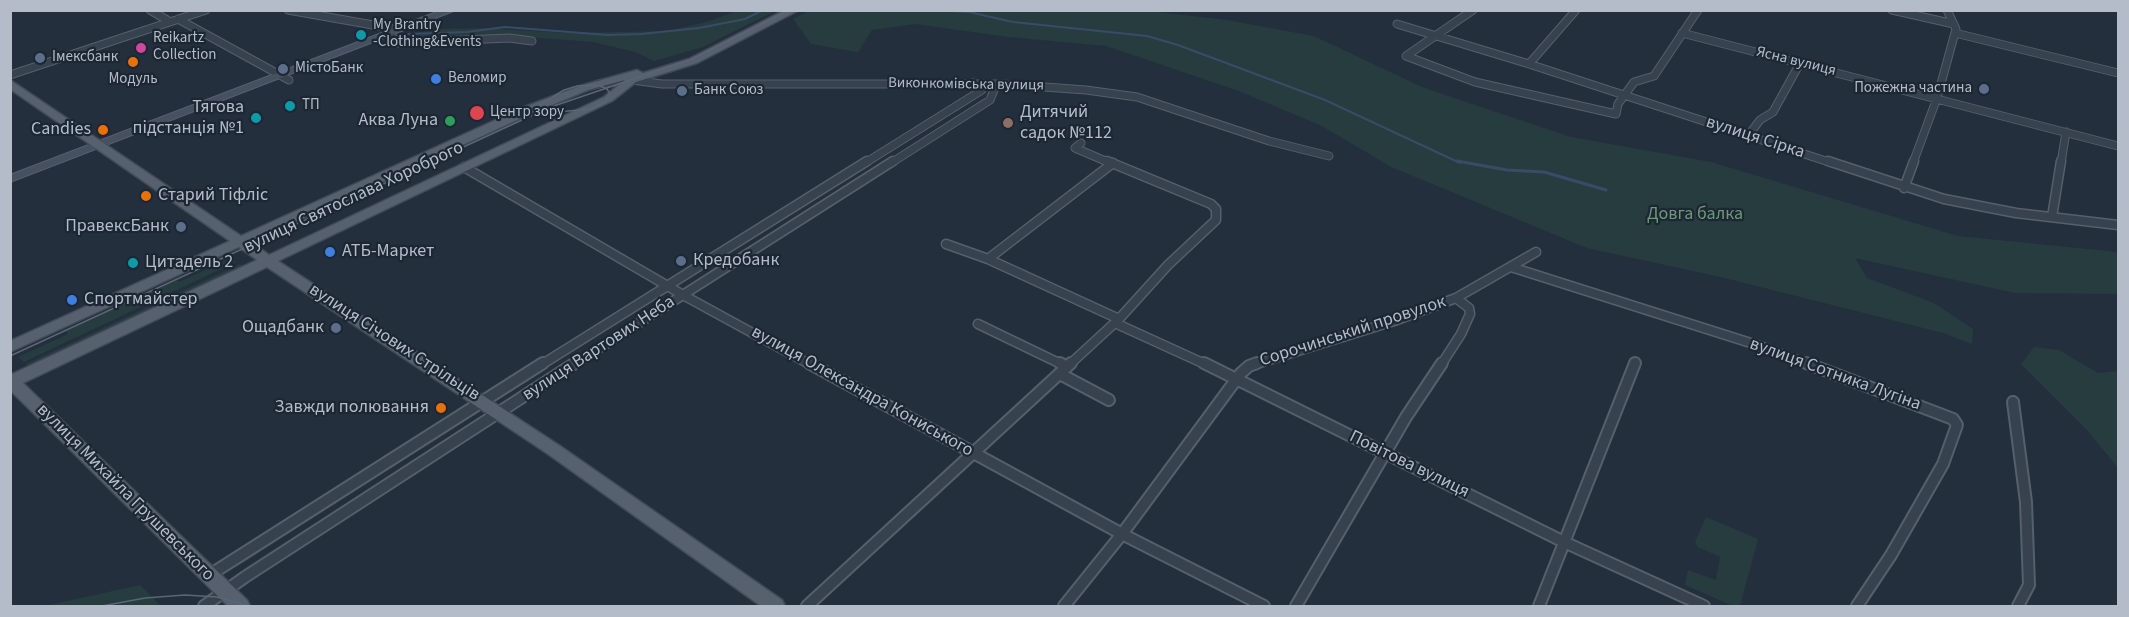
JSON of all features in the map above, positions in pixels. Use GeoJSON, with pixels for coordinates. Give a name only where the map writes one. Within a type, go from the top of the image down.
{"type":"FeatureCollection","features":[{"type":"Feature","properties":{"kind":"main road"},"geometry":{"type":"LineString","coordinates":[[764,23],[782,10]]}},
{"type":"Feature","properties":{"kind":"main road"},"geometry":{"type":"LineString","coordinates":[[687,60],[794,10]]}},
{"type":"Feature","properties":{"kind":"main road","name":"вулиця Святослава Хороброго"},"geometry":{"type":"LineString","coordinates":[[10,347],[526,111],[594,85],[656,73],[687,60]]}},
{"type":"Feature","properties":{"kind":"main road","name":"вулиця Святослава Хороброго"},"geometry":{"type":"LineString","coordinates":[[11,382],[464,167],[615,89],[630,78],[687,60]]}},
{"type":"Feature","properties":{"kind":"main road"},"geometry":{"type":"LineString","coordinates":[[656,73],[652,79],[662,84]]}},
{"type":"Feature","properties":{"kind":"main road","name":"вулиця Січових Стрільців"},"geometry":{"type":"LineString","coordinates":[[10,83],[267,261],[492,408],[775,606]]}},
{"type":"Feature","properties":{"kind":"main road"},"geometry":{"type":"LineString","coordinates":[[526,111],[543,102],[554,88]]}},
{"type":"Feature","properties":{"kind":"main road","name":"вулиця Михайла Грушевського"},"geometry":{"type":"LineString","coordinates":[[11,382],[240,606]]}},
{"type":"Feature","properties":{"kind":"street"},"geometry":{"type":"LineString","coordinates":[[150,10],[167,21]]}},
{"type":"Feature","properties":{"kind":"street"},"geometry":{"type":"LineString","coordinates":[[10,75],[206,10]]}},
{"type":"Feature","properties":{"kind":"street"},"geometry":{"type":"LineString","coordinates":[[288,10],[390,28],[390,34],[398,43],[509,38],[532,41]]}},
{"type":"Feature","properties":{"kind":"street"},"geometry":{"type":"LineString","coordinates":[[10,179],[286,78],[452,10]]}},
{"type":"Feature","properties":{"kind":"street"},"geometry":{"type":"LineString","coordinates":[[1473,10],[1406,56],[1475,82],[1616,114],[1618,104],[1634,82],[1654,76],[1698,10]]}},
{"type":"Feature","properties":{"kind":"street"},"geometry":{"type":"LineString","coordinates":[[1529,64],[1576,10]]}},
{"type":"Feature","properties":{"kind":"street"},"geometry":{"type":"LineString","coordinates":[[1892,10],[1954,24]]}},
{"type":"Feature","properties":{"kind":"street"},"geometry":{"type":"LineString","coordinates":[[1904,188],[1937,98],[1955,33],[1954,24],[1947,10]]}},
{"type":"Feature","properties":{"kind":"street"},"geometry":{"type":"LineString","coordinates":[[178,20],[286,78]]}},
{"type":"Feature","properties":{"kind":"street","name":"вулиця Сірка"},"geometry":{"type":"LineString","coordinates":[[1397,24],[1529,64],[1904,188],[1944,199],[2052,217],[2118,225]]}},
{"type":"Feature","properties":{"kind":"street","name":"Ясна вулиця"},"geometry":{"type":"LineString","coordinates":[[1682,33],[2118,146]]}},
{"type":"Feature","properties":{"kind":"street"},"geometry":{"type":"LineString","coordinates":[[1955,33],[2118,73]]}},
{"type":"Feature","properties":{"kind":"street"},"geometry":{"type":"LineString","coordinates":[[1748,136],[1760,120],[1773,112],[1800,63]]}},
{"type":"Feature","properties":{"kind":"street","name":"Виконкомівська вулиця"},"geometry":{"type":"LineString","coordinates":[[630,78],[662,84],[973,83]]}},
{"type":"Feature","properties":{"kind":"street","name":"вулиця Вартових Неба"},"geometry":{"type":"LineString","coordinates":[[208,576],[683,294],[990,100],[994,93],[973,83]]}},
{"type":"Feature","properties":{"kind":"street"},"geometry":{"type":"LineString","coordinates":[[594,85],[615,89]]}},
{"type":"Feature","properties":{"kind":"street","name":"Виконкомівська вулиця"},"geometry":{"type":"LineString","coordinates":[[984,87],[1024,85],[1137,97],[1269,141],[1329,156]]}},
{"type":"Feature","properties":{"kind":"street","name":"вулиця Вартових Неба"},"geometry":{"type":"LineString","coordinates":[[204,606],[667,285],[984,87]]}},
{"type":"Feature","properties":{"kind":"street"},"geometry":{"type":"LineString","coordinates":[[2052,217],[2066,132]]}},
{"type":"Feature","properties":{"kind":"street"},"geometry":{"type":"LineString","coordinates":[[807,606],[1117,321],[1168,265],[1216,220],[1216,209],[1203,200],[1075,148],[1081,143]]}},
{"type":"Feature","properties":{"kind":"street"},"geometry":{"type":"LineString","coordinates":[[988,259],[1113,163]]}},
{"type":"Feature","properties":{"kind":"street","name":"вулиця Олександра Кониського"},"geometry":{"type":"LineString","coordinates":[[464,167],[683,294],[1122,534],[1264,606]]}},
{"type":"Feature","properties":{"kind":"street","name":"Повітова вулиця"},"geometry":{"type":"LineString","coordinates":[[946,244],[988,259],[1564,542],[1704,606]]}},
{"type":"Feature","properties":{"kind":"street","name":"Сорочинський провулок"},"geometry":{"type":"LineString","coordinates":[[1064,606],[1122,534],[1241,373],[1249,366],[1394,321],[1456,298],[1536,252]]}},
{"type":"Feature","properties":{"kind":"street","name":"вулиця Сотника Лугіна"},"geometry":{"type":"LineString","coordinates":[[1511,267],[1757,345],[1953,419],[1957,425],[1943,464],[1891,555],[1857,606]]}},
{"type":"Feature","properties":{"kind":"street"},"geometry":{"type":"LineString","coordinates":[[1296,606],[1384,454],[1461,334],[1470,314],[1469,308],[1456,298]]}},
{"type":"Feature","properties":{"kind":"street"},"geometry":{"type":"LineString","coordinates":[[978,324],[1063,371],[1109,400]]}},
{"type":"Feature","properties":{"kind":"street"},"geometry":{"type":"LineString","coordinates":[[1539,606],[1635,363]]}},
{"type":"Feature","properties":{"kind":"street"},"geometry":{"type":"LineString","coordinates":[[2013,402],[2026,502],[2030,585],[2018,606]]}},
{"type":"Feature","properties":{"kind":"green space","name":"Довга балка"},"geometry":{"type":"Polygon","coordinates":[[[1139,10],[1227,20],[1314,36],[1422,87],[1571,137],[1711,162],[1958,236],[2118,252],[2118,294],[2015,293],[1855,258],[1867,278],[1934,303],[1973,329],[1972,344],[1943,333],[1725,278],[1587,248],[1391,167],[1322,126],[1239,91],[1106,46],[1008,37],[915,24],[872,30],[858,52],[811,44],[793,19],[809,11],[1139,10]]]}},
{"type":"Feature","properties":{"kind":"green space"},"geometry":{"type":"Polygon","coordinates":[[[736,11],[775,11],[703,47],[654,61],[635,52],[593,42],[527,37],[422,39],[419,33],[435,29],[482,28],[567,33],[668,31],[710,21],[736,11]]]}},
{"type":"Feature","properties":{"kind":"green space"},"geometry":{"type":"Polygon","coordinates":[[[231,258],[236,262],[24,362],[18,357],[68,334],[66,331],[175,279],[179,282],[231,258]]]}},
{"type":"Feature","properties":{"kind":"green space"},"geometry":{"type":"Polygon","coordinates":[[[240,264],[245,268],[31,369],[26,364],[240,264]]]}},
{"type":"Feature","properties":{"kind":"green space"},"geometry":{"type":"Polygon","coordinates":[[[2034,347],[2059,350],[2098,373],[2118,371],[2118,468],[2086,429],[2021,364],[2034,347]]]}},
{"type":"Feature","properties":{"kind":"green space"},"geometry":{"type":"Polygon","coordinates":[[[468,416],[470,417],[240,565],[238,563],[468,416]]]}},
{"type":"Feature","properties":{"kind":"green space"},"geometry":{"type":"Polygon","coordinates":[[[475,420],[477,421],[245,571],[243,569],[475,420]]]}},
{"type":"Feature","properties":{"kind":"green space"},"geometry":{"type":"Polygon","coordinates":[[[1706,517],[1758,539],[1740,606],[1733,606],[1685,585],[1688,570],[1716,580],[1720,557],[1698,547],[1695,542],[1706,517]]]}},
{"type":"Feature","properties":{"kind":"green space"},"geometry":{"type":"Polygon","coordinates":[[[140,585],[161,606],[47,606],[49,605],[140,585]]]}},
{"type":"Feature","properties":{"kind":"waterway"},"geometry":{"type":"LineString","coordinates":[[408,34],[467,32],[505,27],[608,35],[641,34],[699,28],[745,19],[763,10]]}},
{"type":"Feature","properties":{"kind":"waterway"},"geometry":{"type":"LineString","coordinates":[[847,11],[881,10]]}},
{"type":"Feature","properties":{"kind":"waterway"},"geometry":{"type":"LineString","coordinates":[[932,10],[969,12],[1013,22],[1147,36],[1178,45],[1325,100],[1460,163]]}},
{"type":"Feature","properties":{"kind":"waterway"},"geometry":{"type":"LineString","coordinates":[[1457,161],[1507,170],[1544,172],[1606,190]]}},
{"type":"Feature","properties":{"kind":"tram line"},"geometry":{"type":"LineString","coordinates":[[606,88],[692,59],[790,10]]}},
{"type":"Feature","properties":{"kind":"tram line"},"geometry":{"type":"LineString","coordinates":[[540,105],[564,90],[577,86],[598,85],[606,88]]}},
{"type":"Feature","properties":{"kind":"tram line"},"geometry":{"type":"LineString","coordinates":[[10,356],[548,108],[606,88]]}},
{"type":"Feature","properties":{"kind":"tram line"},"geometry":{"type":"LineString","coordinates":[[545,113],[592,109],[606,101],[610,94],[606,88]]}},
{"type":"Feature","properties":{"kind":"tram line"},"geometry":{"type":"LineString","coordinates":[[102,606],[145,598],[185,595],[217,597],[249,606]]}},
{"type":"Feature","properties":{"kind":"place","name":"My Brantry -Clothing&Events"},"geometry":{"type":"Point","coordinates":[361,35]}},
{"type":"Feature","properties":{"kind":"place","name":"Reikartz Collection"},"geometry":{"type":"Point","coordinates":[141,48]}},
{"type":"Feature","properties":{"kind":"place","name":"Імексбанк"},"geometry":{"type":"Point","coordinates":[40,58]}},
{"type":"Feature","properties":{"kind":"place","name":"Модуль"},"geometry":{"type":"Point","coordinates":[133,62]}},
{"type":"Feature","properties":{"kind":"place","name":"МістоБанк"},"geometry":{"type":"Point","coordinates":[283,69]}},
{"type":"Feature","properties":{"kind":"place","name":"Веломир"},"geometry":{"type":"Point","coordinates":[436,79]}},
{"type":"Feature","properties":{"kind":"place","name":"Пожежна частина"},"geometry":{"type":"Point","coordinates":[1984,89]}},
{"type":"Feature","properties":{"kind":"place","name":"Банк Союз"},"geometry":{"type":"Point","coordinates":[682,91]}},
{"type":"Feature","properties":{"kind":"place","name":"ТП"},"geometry":{"type":"Point","coordinates":[290,106]}},
{"type":"Feature","properties":{"kind":"place","name":"Центр зору"},"geometry":{"type":"Point","coordinates":[477,113]}},
{"type":"Feature","properties":{"kind":"place","name":"Тягова підстанція №1"},"geometry":{"type":"Point","coordinates":[256,118]}},
{"type":"Feature","properties":{"kind":"place","name":"Аква Луна"},"geometry":{"type":"Point","coordinates":[450,121]}},
{"type":"Feature","properties":{"kind":"place","name":"Дитячий садок №112"},"geometry":{"type":"Point","coordinates":[1008,123]}},
{"type":"Feature","properties":{"kind":"place","name":"Candies"},"geometry":{"type":"Point","coordinates":[103,130]}},
{"type":"Feature","properties":{"kind":"place","name":"Старий Тіфліс"},"geometry":{"type":"Point","coordinates":[146,196]}},
{"type":"Feature","properties":{"kind":"place","name":"ПравексБанк"},"geometry":{"type":"Point","coordinates":[181,227]}},
{"type":"Feature","properties":{"kind":"place","name":"АТБ-Маркет"},"geometry":{"type":"Point","coordinates":[330,252]}},
{"type":"Feature","properties":{"kind":"place","name":"Кредобанк"},"geometry":{"type":"Point","coordinates":[681,261]}},
{"type":"Feature","properties":{"kind":"place","name":"Цитадель 2"},"geometry":{"type":"Point","coordinates":[133,263]}},
{"type":"Feature","properties":{"kind":"place","name":"Спортмайстер"},"geometry":{"type":"Point","coordinates":[72,300]}},
{"type":"Feature","properties":{"kind":"place","name":"Ощадбанк"},"geometry":{"type":"Point","coordinates":[336,328]}},
{"type":"Feature","properties":{"kind":"place","name":"Завжди полювання"},"geometry":{"type":"Point","coordinates":[441,408]}}]}
